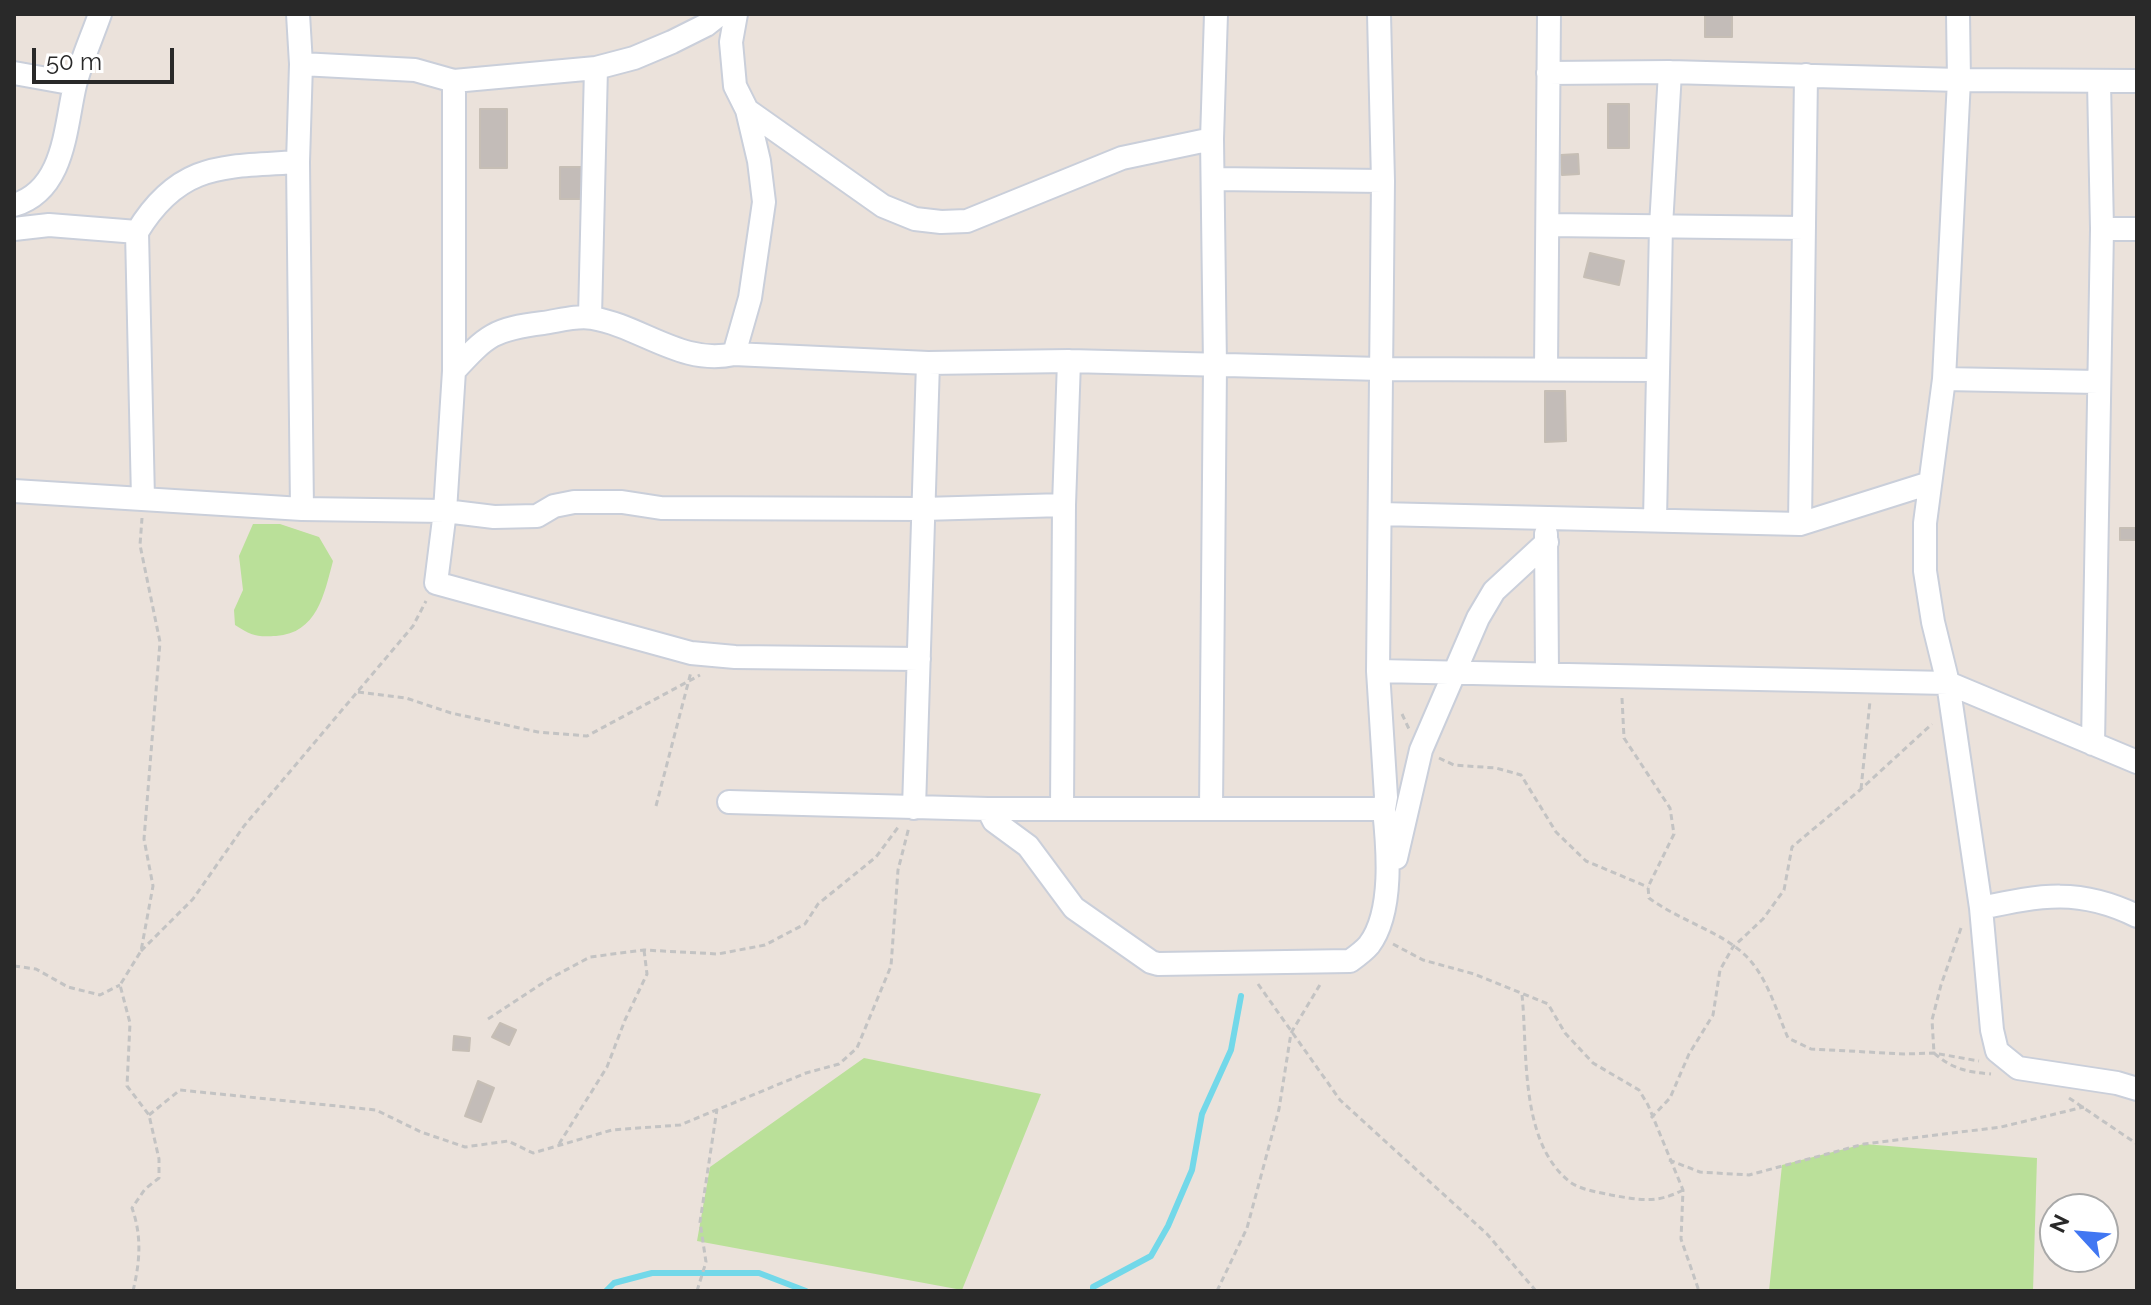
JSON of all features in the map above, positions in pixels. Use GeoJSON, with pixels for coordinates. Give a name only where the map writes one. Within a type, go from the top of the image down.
{"type":"FeatureCollection","features":[{"type":"Feature","properties":{"kind":"street"},"geometry":{"type":"LineString","coordinates":[[14,205],[27,201],[41,189],[58,160],[68,132],[75,84],[100,14]]}},
{"type":"Feature","properties":{"kind":"street"},"geometry":{"type":"LineString","coordinates":[[298,14],[301,64],[298,162],[302,509]]}},
{"type":"Feature","properties":{"kind":"street"},"geometry":{"type":"LineString","coordinates":[[301,64],[415,70],[454,81],[596,68],[660,48],[706,25],[720,14]]}},
{"type":"Feature","properties":{"kind":"street"},"geometry":{"type":"LineString","coordinates":[[734,354],[750,298],[764,202],[759,161],[747,110],[735,86],[731,42],[736,14]]}},
{"type":"Feature","properties":{"kind":"street"},"geometry":{"type":"LineString","coordinates":[[1211,809],[1215,366],[1212,139],[1216,14]]}},
{"type":"Feature","properties":{"kind":"street"},"geometry":{"type":"LineString","coordinates":[[1378,925],[1388,874],[1378,671],[1383,181],[1379,14]]}},
{"type":"Feature","properties":{"kind":"street"},"geometry":{"type":"LineString","coordinates":[[1546,369],[1549,14]]}},
{"type":"Feature","properties":{"kind":"street"},"geometry":{"type":"LineString","coordinates":[[1958,14],[1959,80],[1944,379],[1925,523],[1925,571],[1933,622],[1948,683],[1981,908],[1992,1030],[1997,1051],[2018,1068],[2117,1083],[2137,1089]]}},
{"type":"Feature","properties":{"kind":"street"},"geometry":{"type":"LineString","coordinates":[[590,317],[596,68]]}},
{"type":"Feature","properties":{"kind":"street"},"geometry":{"type":"LineString","coordinates":[[1548,73],[1670,72],[1959,80],[2137,81]]}},
{"type":"Feature","properties":{"kind":"street"},"geometry":{"type":"LineString","coordinates":[[1655,520],[1661,226],[1670,72]]}},
{"type":"Feature","properties":{"kind":"street"},"geometry":{"type":"LineString","coordinates":[[14,73],[75,84]]}},
{"type":"Feature","properties":{"kind":"street"},"geometry":{"type":"LineString","coordinates":[[1800,524],[1806,75]]}},
{"type":"Feature","properties":{"kind":"street"},"geometry":{"type":"LineString","coordinates":[[454,81],[454,371],[445,511],[436,583],[691,653],[735,657],[919,659]]}},
{"type":"Feature","properties":{"kind":"street"},"geometry":{"type":"LineString","coordinates":[[2093,744],[2102,229],[2099,82]]}},
{"type":"Feature","properties":{"kind":"street"},"geometry":{"type":"LineString","coordinates":[[747,110],[883,206],[915,219],[941,222],[967,221],[1122,158],[1212,139]]}},
{"type":"Feature","properties":{"kind":"street"},"geometry":{"type":"LineString","coordinates":[[143,499],[137,232],[148,213],[173,188],[195,175],[218,168],[298,162]]}},
{"type":"Feature","properties":{"kind":"street"},"geometry":{"type":"LineString","coordinates":[[1213,179],[1383,181]]}},
{"type":"Feature","properties":{"kind":"street"},"geometry":{"type":"LineString","coordinates":[[14,229],[49,225],[137,232]]}},
{"type":"Feature","properties":{"kind":"street"},"geometry":{"type":"LineString","coordinates":[[1548,225],[1804,228]]}},
{"type":"Feature","properties":{"kind":"street"},"geometry":{"type":"LineString","coordinates":[[2102,229],[2137,229]]}},
{"type":"Feature","properties":{"kind":"street"},"geometry":{"type":"LineString","coordinates":[[454,371],[479,344],[507,328],[590,317],[680,350],[713,358],[734,354],[928,363],[1069,361],[1381,369],[1658,370]]}},
{"type":"Feature","properties":{"kind":"street"},"geometry":{"type":"LineString","coordinates":[[1062,809],[1064,505],[1069,361]]}},
{"type":"Feature","properties":{"kind":"street"},"geometry":{"type":"LineString","coordinates":[[914,808],[928,363]]}},
{"type":"Feature","properties":{"kind":"street"},"geometry":{"type":"LineString","coordinates":[[1944,379],[2098,382]]}},
{"type":"Feature","properties":{"kind":"street"},"geometry":{"type":"LineString","coordinates":[[1380,514],[1800,524],[1930,483]]}},
{"type":"Feature","properties":{"kind":"street"},"geometry":{"type":"LineString","coordinates":[[14,491],[302,509],[445,511],[494,517],[537,516],[554,506],[574,502],[622,502],[661,508],[923,509],[1064,505]]}},
{"type":"Feature","properties":{"kind":"street"},"geometry":{"type":"LineString","coordinates":[[1545,517],[1547,674]]}},
{"type":"Feature","properties":{"kind":"street"},"geometry":{"type":"LineString","coordinates":[[988,809],[994,821],[1028,846],[1074,908],[1151,962],[1350,961],[1366,949],[1389,903],[1397,849],[1421,750],[1478,618],[1494,591],[1547,542]]}},
{"type":"Feature","properties":{"kind":"street"},"geometry":{"type":"LineString","coordinates":[[1378,671],[1948,683],[2137,762]]}},
{"type":"Feature","properties":{"kind":"street"},"geometry":{"type":"LineString","coordinates":[[729,802],[988,809],[1384,809]]}},
{"type":"Feature","properties":{"kind":"street"},"geometry":{"type":"LineString","coordinates":[[1981,908],[2028,898],[2087,897],[2137,916]]}},
{"type":"Feature","properties":{"kind":"path"},"geometry":{"type":"LineString","coordinates":[[141,951],[153,886],[144,839],[160,642],[140,545],[143,499]]}},
{"type":"Feature","properties":{"kind":"path"},"geometry":{"type":"LineString","coordinates":[[14,966],[36,969],[68,987],[100,995],[120,985],[141,951],[193,899],[244,826],[413,626],[436,583]]}},
{"type":"Feature","properties":{"kind":"path"},"geometry":{"type":"LineString","coordinates":[[656,806],[691,679],[691,653]]}},
{"type":"Feature","properties":{"kind":"path"},"geometry":{"type":"LineString","coordinates":[[358,692],[406,698],[451,713],[538,732],[587,736],[702,674]]}},
{"type":"Feature","properties":{"kind":"path"},"geometry":{"type":"LineString","coordinates":[[1621,676],[1624,738],[1670,808],[1674,834],[1648,887],[1649,898],[1744,954],[1760,974],[1788,1038],[1811,1049],[1934,1053],[2018,1068]]}},
{"type":"Feature","properties":{"kind":"path"},"geometry":{"type":"LineString","coordinates":[[1860,790],[1872,681]]}},
{"type":"Feature","properties":{"kind":"path"},"geometry":{"type":"LineString","coordinates":[[1651,1118],[1670,1098],[1689,1054],[1713,1015],[1720,970],[1733,947],[1763,919],[1784,890],[1792,847],[1860,790],[1924,728],[1938,720]]}},
{"type":"Feature","properties":{"kind":"path"},"geometry":{"type":"LineString","coordinates":[[1421,750],[1454,765],[1496,768],[1521,775],[1556,832],[1586,861],[1648,887]]}},
{"type":"Feature","properties":{"kind":"path"},"geometry":{"type":"LineString","coordinates":[[488,1019],[549,979],[590,957],[644,950],[718,954],[765,945],[805,924],[818,904],[876,857],[914,808]]}},
{"type":"Feature","properties":{"kind":"path"},"geometry":{"type":"LineString","coordinates":[[149,1115],[180,1090],[376,1110],[421,1132],[465,1147],[508,1141],[533,1153],[612,1130],[680,1125],[806,1073],[839,1064],[857,1048],[891,966],[898,870],[914,808]]}},
{"type":"Feature","properties":{"kind":"path"},"geometry":{"type":"LineString","coordinates":[[1378,925],[1423,960],[1474,974],[1548,1004],[1565,1033],[1593,1063],[1639,1090],[1683,1190],[1681,1239],[1699,1291]]}},
{"type":"Feature","properties":{"kind":"path"},"geometry":{"type":"LineString","coordinates":[[558,1146],[607,1067],[647,974],[644,950]]}},
{"type":"Feature","properties":{"kind":"path"},"geometry":{"type":"LineString","coordinates":[[1217,1291],[1247,1228],[1279,1109],[1291,1033],[1320,984],[1350,961]]}},
{"type":"Feature","properties":{"kind":"path"},"geometry":{"type":"LineString","coordinates":[[1244,962],[1340,1100],[1487,1234],[1536,1291]]}},
{"type":"Feature","properties":{"kind":"path"},"geometry":{"type":"LineString","coordinates":[[120,985],[130,1023],[127,1086],[149,1115],[159,1159],[159,1178],[145,1189],[132,1208],[139,1227],[140,1255],[133,1291]]}},
{"type":"Feature","properties":{"kind":"path"},"geometry":{"type":"LineString","coordinates":[[1522,994],[1531,1106],[1538,1135],[1570,1182],[1589,1190],[1628,1198],[1663,1200],[1683,1190]]}},
{"type":"Feature","properties":{"kind":"path"},"geometry":{"type":"LineString","coordinates":[[1669,1160],[1700,1172],[1749,1175],[1864,1144],[2001,1127],[2084,1107]]}},
{"type":"Feature","properties":{"kind":"path"},"geometry":{"type":"LineString","coordinates":[[697,1291],[706,1262],[700,1222],[717,1109]]}},
{"type":"Feature","properties":{"kind":"green space"},"geometry":{"type":"Polygon","coordinates":[[[253,524],[280,524],[319,537],[333,561],[316,610],[301,628],[290,633],[259,636],[235,625],[234,610],[243,590],[239,556],[253,524]]]}},
{"type":"Feature","properties":{"kind":"green space"},"geometry":{"type":"Polygon","coordinates":[[[864,1058],[1041,1094],[962,1290],[697,1241],[710,1167],[864,1058]]]}},
{"type":"Feature","properties":{"kind":"green space"},"geometry":{"type":"Polygon","coordinates":[[[1864,1144],[2037,1158],[2033,1291],[1769,1291],[1782,1165],[1864,1144]]]}},
{"type":"Feature","properties":{"kind":"building"},"geometry":{"type":"Polygon","coordinates":[[[1705,14],[1732,14],[1732,37],[1705,37],[1705,14]]]}},
{"type":"Feature","properties":{"kind":"building"},"geometry":{"type":"Polygon","coordinates":[[[1608,104],[1629,104],[1629,148],[1608,148],[1608,104]]]}},
{"type":"Feature","properties":{"kind":"building"},"geometry":{"type":"Polygon","coordinates":[[[480,109],[507,109],[507,168],[480,168],[480,109]]]}},
{"type":"Feature","properties":{"kind":"building"},"geometry":{"type":"Polygon","coordinates":[[[1578,154],[1579,174],[1562,175],[1561,155],[1578,154]]]}},
{"type":"Feature","properties":{"kind":"building"},"geometry":{"type":"Polygon","coordinates":[[[560,167],[582,167],[582,199],[560,199],[560,167]]]}},
{"type":"Feature","properties":{"kind":"building"},"geometry":{"type":"Polygon","coordinates":[[[1590,253],[1624,261],[1619,285],[1584,277],[1590,253]]]}},
{"type":"Feature","properties":{"kind":"building"},"geometry":{"type":"Polygon","coordinates":[[[1545,391],[1565,391],[1566,441],[1545,442],[1545,391]]]}},
{"type":"Feature","properties":{"kind":"building"},"geometry":{"type":"Polygon","coordinates":[[[2120,528],[2137,528],[2137,540],[2120,540],[2120,528]]]}},
{"type":"Feature","properties":{"kind":"building"},"geometry":{"type":"Polygon","coordinates":[[[500,1023],[516,1030],[509,1045],[492,1037],[500,1023]]]}},
{"type":"Feature","properties":{"kind":"building"},"geometry":{"type":"Polygon","coordinates":[[[454,1036],[470,1038],[469,1051],[453,1050],[454,1036]]]}},
{"type":"Feature","properties":{"kind":"building"},"geometry":{"type":"Polygon","coordinates":[[[478,1081],[494,1088],[481,1122],[465,1116],[478,1081]]]}},
{"type":"Feature","properties":{"kind":"waterway"},"geometry":{"type":"LineString","coordinates":[[1093,1291],[1093,1287],[1151,1256],[1168,1226],[1192,1170],[1202,1114],[1231,1050],[1241,996]]}},
{"type":"Feature","properties":{"kind":"waterway"},"geometry":{"type":"LineString","coordinates":[[606,1291],[614,1283],[652,1273],[759,1273],[806,1291]]}}]}
